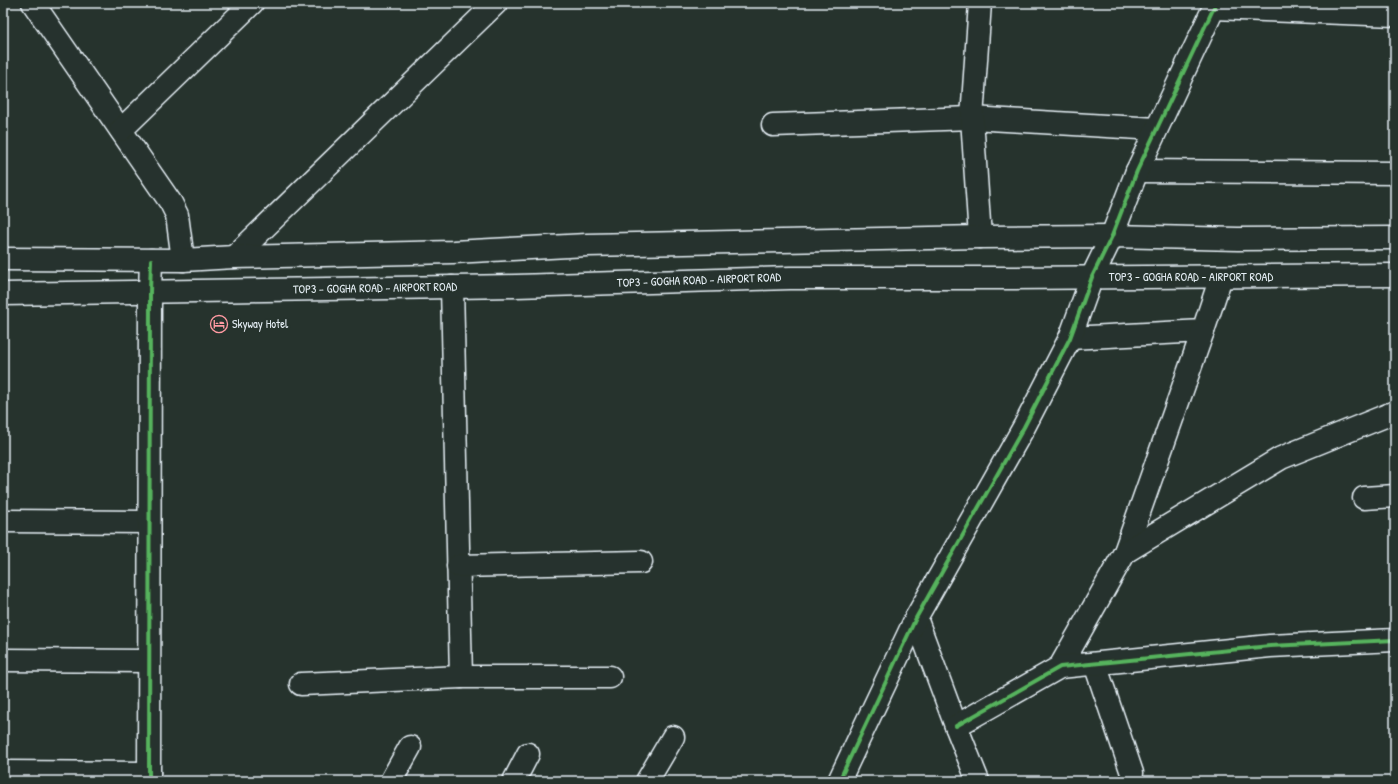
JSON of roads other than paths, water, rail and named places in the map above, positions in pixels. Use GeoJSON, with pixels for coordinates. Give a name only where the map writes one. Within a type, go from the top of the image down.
{"type":"FeatureCollection","features":[{"type":"Feature","properties":{"kind":"street"},"geometry":{"type":"LineString","coordinates":[[33,3],[172,203],[177,215],[183,260]]}},
{"type":"Feature","properties":{"kind":"street"},"geometry":{"type":"LineString","coordinates":[[121,130],[252,3]]}},
{"type":"Feature","properties":{"kind":"street"},"geometry":{"type":"LineString","coordinates":[[234,257],[496,3]]}},
{"type":"Feature","properties":{"kind":"street"},"geometry":{"type":"LineString","coordinates":[[980,3],[972,118],[980,237]]}},
{"type":"Feature","properties":{"kind":"street"},"geometry":{"type":"LineString","coordinates":[[839,781],[916,618],[1024,427],[1070,338],[1092,277],[1112,236],[1137,171],[1215,5],[1395,15]]}},
{"type":"Feature","properties":{"kind":"street"},"geometry":{"type":"LineString","coordinates":[[773,125],[972,118],[1156,129]]}},
{"type":"Feature","properties":{"kind":"street"},"geometry":{"type":"LineString","coordinates":[[1137,171],[1395,173]]}},
{"type":"Feature","properties":{"kind":"street"},"geometry":{"type":"LineString","coordinates":[[3,259],[183,260],[234,257],[453,252],[587,245],[980,237],[1112,236],[1238,239],[1395,238]]}},
{"type":"Feature","properties":{"kind":"street"},"geometry":{"type":"LineString","coordinates":[[3,772],[149,777],[151,260]]}},
{"type":"Feature","properties":{"kind":"street","name":"TOP3 - GOGHA ROAD - AIRPORT ROAD"},"geometry":{"type":"LineString","coordinates":[[3,294],[452,287],[790,278],[1395,275]]}},
{"type":"Feature","properties":{"kind":"street"},"geometry":{"type":"LineString","coordinates":[[1060,667],[1125,552],[1221,277]]}},
{"type":"Feature","properties":{"kind":"street"},"geometry":{"type":"LineString","coordinates":[[452,287],[461,677]]}},
{"type":"Feature","properties":{"kind":"street"},"geometry":{"type":"LineString","coordinates":[[1070,338],[1203,331]]}},
{"type":"Feature","properties":{"kind":"street"},"geometry":{"type":"LineString","coordinates":[[1125,552],[1281,458],[1395,412]]}},
{"type":"Feature","properties":{"kind":"street"},"geometry":{"type":"LineString","coordinates":[[1364,498],[1395,496]]}},
{"type":"Feature","properties":{"kind":"street"},"geometry":{"type":"LineString","coordinates":[[3,521],[149,522]]}},
{"type":"Feature","properties":{"kind":"street"},"geometry":{"type":"LineString","coordinates":[[458,566],[641,562]]}},
{"type":"Feature","properties":{"kind":"street"},"geometry":{"type":"LineString","coordinates":[[916,618],[978,781]]}},
{"type":"Feature","properties":{"kind":"street"},"geometry":{"type":"LineString","coordinates":[[956,726],[1060,667],[1270,646],[1395,640]]}},
{"type":"Feature","properties":{"kind":"street"},"geometry":{"type":"LineString","coordinates":[[3,660],[149,661]]}},
{"type":"Feature","properties":{"kind":"street"},"geometry":{"type":"LineString","coordinates":[[1095,664],[1132,773]]}},
{"type":"Feature","properties":{"kind":"street"},"geometry":{"type":"LineString","coordinates":[[301,684],[461,677],[610,677]]}},
{"type":"Feature","properties":{"kind":"street"},"geometry":{"type":"LineString","coordinates":[[647,781],[673,737]]}},
{"type":"Feature","properties":{"kind":"street"},"geometry":{"type":"LineString","coordinates":[[391,781],[410,747]]}},
{"type":"Feature","properties":{"kind":"street"},"geometry":{"type":"LineString","coordinates":[[514,781],[528,754]]}},
{"type":"Feature","properties":{"kind":"place","name":"Skyway Hotel"},"geometry":{"type":"Point","coordinates":[219,324]}}]}
